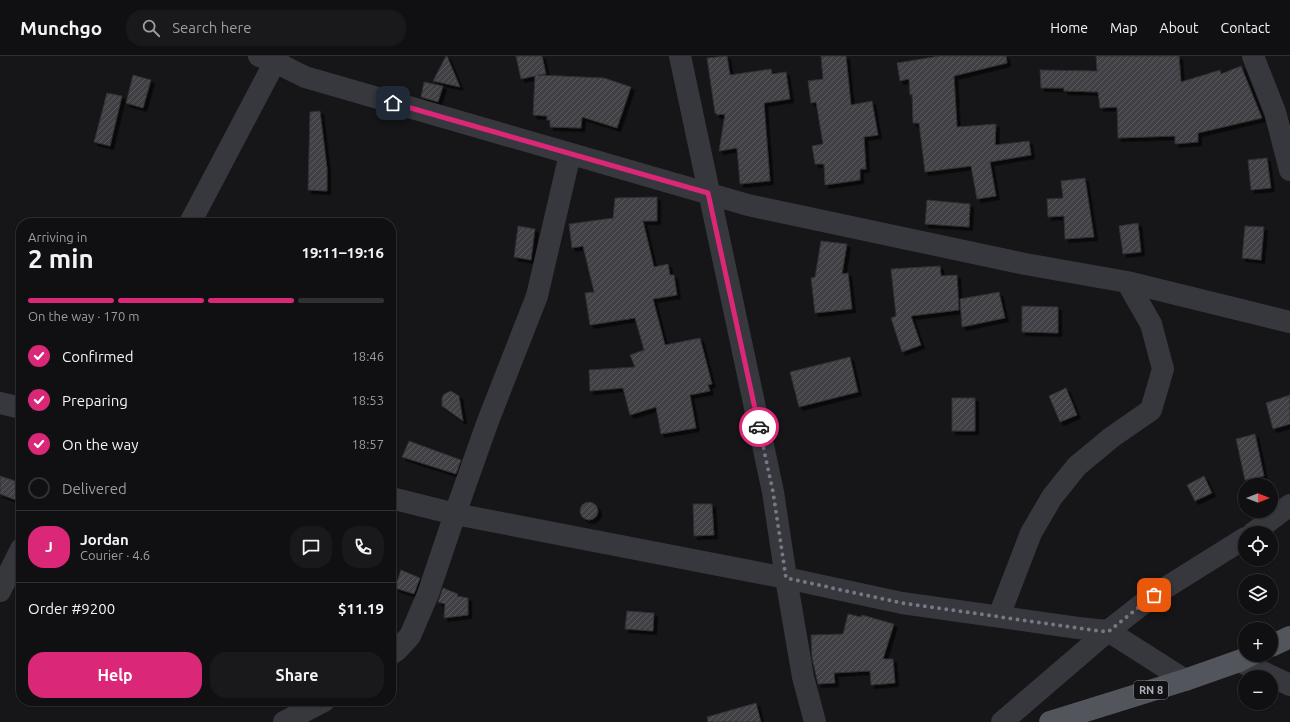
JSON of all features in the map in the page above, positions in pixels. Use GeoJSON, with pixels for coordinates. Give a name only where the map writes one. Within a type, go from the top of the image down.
{"type":"FeatureCollection","features":[{"type":"Feature","properties":{"kind":"main road"},"geometry":{"type":"LineString","coordinates":[[1278,643],[1290,637]]}},
{"type":"Feature","properties":{"kind":"main road","name":"RN 8"},"geometry":{"type":"LineString","coordinates":[[1050,722],[1185,680],[1238,661]]}},
{"type":"Feature","properties":{"kind":"street"},"geometry":{"type":"LineString","coordinates":[[680,56],[773,492],[803,677],[815,722]]}},
{"type":"Feature","properties":{"kind":"street"},"geometry":{"type":"LineString","coordinates":[[1253,56],[1275,112],[1290,170]]}},
{"type":"Feature","properties":{"kind":"street"},"geometry":{"type":"LineString","coordinates":[[192,218],[271,58],[305,77],[748,205],[868,232],[1025,264],[1127,282],[1290,322]]}},
{"type":"Feature","properties":{"kind":"street"},"geometry":{"type":"LineString","coordinates":[[396,651],[410,636],[428,594],[488,421],[536,296],[570,154]]}},
{"type":"Feature","properties":{"kind":"street"},"geometry":{"type":"LineString","coordinates":[[999,616],[1031,533],[1052,497],[1078,466],[1112,437],[1151,410],[1163,369],[1151,324],[1127,282]]}},
{"type":"Feature","properties":{"kind":"street"},"geometry":{"type":"LineString","coordinates":[[0,403],[16,407]]}},
{"type":"Feature","properties":{"kind":"street"},"geometry":{"type":"LineString","coordinates":[[396,499],[455,514],[786,578],[902,603],[1108,632],[1185,680]]}},
{"type":"Feature","properties":{"kind":"street"},"geometry":{"type":"LineString","coordinates":[[1262,526],[1290,505]]}},
{"type":"Feature","properties":{"kind":"street"},"geometry":{"type":"LineString","coordinates":[[1002,722],[1154,595],[1238,542]]}},
{"type":"Feature","properties":{"kind":"street"},"geometry":{"type":"LineString","coordinates":[[0,591],[16,559]]}},
{"type":"Feature","properties":{"kind":"street"},"geometry":{"type":"LineString","coordinates":[[1252,662],[1290,685]]}},
{"type":"Feature","properties":{"kind":"street"},"geometry":{"type":"LineString","coordinates":[[284,722],[314,706]]}},
{"type":"Feature","properties":{"kind":"building"},"geometry":{"type":"Polygon","coordinates":[[[447,56],[460,87],[433,81],[447,56]]]}},
{"type":"Feature","properties":{"kind":"building"},"geometry":{"type":"Polygon","coordinates":[[[516,56],[542,56],[546,74],[538,75],[604,78],[631,87],[617,128],[582,117],[581,128],[550,127],[550,120],[547,120],[547,116],[533,115],[535,76],[521,79],[516,56]]]}},
{"type":"Feature","properties":{"kind":"building"},"geometry":{"type":"Polygon","coordinates":[[[727,56],[730,75],[771,69],[772,74],[786,72],[790,99],[764,103],[770,181],[740,184],[737,148],[719,151],[725,114],[717,115],[715,113],[707,58],[727,56]]]}},
{"type":"Feature","properties":{"kind":"building"},"geometry":{"type":"Polygon","coordinates":[[[821,56],[846,56],[851,105],[872,101],[878,135],[864,137],[866,169],[860,169],[860,180],[825,185],[824,164],[815,164],[812,146],[823,144],[816,102],[811,103],[808,81],[823,79],[821,56]]]}},
{"type":"Feature","properties":{"kind":"building"},"geometry":{"type":"Polygon","coordinates":[[[940,56],[1006,56],[1007,63],[954,76],[957,127],[996,124],[995,145],[1029,141],[1031,155],[990,162],[996,196],[977,199],[971,166],[925,172],[919,123],[913,123],[912,94],[910,95],[909,79],[900,81],[897,63],[940,56]]]}},
{"type":"Feature","properties":{"kind":"building"},"geometry":{"type":"Polygon","coordinates":[[[1096,56],[1179,56],[1181,82],[1220,70],[1221,74],[1241,66],[1262,118],[1198,133],[1198,142],[1175,144],[1175,136],[1118,138],[1117,107],[1100,108],[1098,92],[1064,91],[1064,88],[1041,88],[1040,70],[1097,71],[1096,56]]]}},
{"type":"Feature","properties":{"kind":"building"},"geometry":{"type":"Polygon","coordinates":[[[133,75],[151,80],[143,108],[126,103],[133,75]]]}},
{"type":"Feature","properties":{"kind":"building"},"geometry":{"type":"Polygon","coordinates":[[[424,82],[443,86],[438,102],[421,97],[424,82]]]}},
{"type":"Feature","properties":{"kind":"building"},"geometry":{"type":"Polygon","coordinates":[[[107,93],[122,96],[110,146],[94,142],[107,93]]]}},
{"type":"Feature","properties":{"kind":"building"},"geometry":{"type":"Polygon","coordinates":[[[320,111],[327,168],[327,191],[308,190],[310,112],[320,111]]]}},
{"type":"Feature","properties":{"kind":"building"},"geometry":{"type":"Polygon","coordinates":[[[1267,158],[1271,188],[1251,190],[1248,160],[1267,158]]]}},
{"type":"Feature","properties":{"kind":"building"},"geometry":{"type":"Polygon","coordinates":[[[1085,178],[1094,237],[1065,239],[1064,216],[1048,217],[1047,199],[1063,198],[1061,181],[1085,178]]]}},
{"type":"Feature","properties":{"kind":"building"},"geometry":{"type":"Polygon","coordinates":[[[657,197],[657,221],[643,221],[654,267],[668,264],[670,275],[674,275],[677,295],[653,299],[665,345],[700,338],[712,384],[708,385],[710,391],[690,395],[696,428],[661,434],[656,407],[630,415],[623,388],[590,391],[589,370],[635,367],[630,355],[644,350],[635,318],[590,325],[585,293],[594,292],[583,246],[572,248],[569,224],[613,218],[615,198],[657,197]]]}},
{"type":"Feature","properties":{"kind":"building"},"geometry":{"type":"Polygon","coordinates":[[[927,200],[970,204],[969,227],[925,224],[927,200]]]}},
{"type":"Feature","properties":{"kind":"building"},"geometry":{"type":"Polygon","coordinates":[[[1138,223],[1141,252],[1123,254],[1119,226],[1138,223]]]}},
{"type":"Feature","properties":{"kind":"building"},"geometry":{"type":"Polygon","coordinates":[[[518,226],[535,229],[531,260],[514,257],[518,226]]]}},
{"type":"Feature","properties":{"kind":"building"},"geometry":{"type":"Polygon","coordinates":[[[1245,226],[1264,227],[1261,260],[1242,258],[1245,226]]]}},
{"type":"Feature","properties":{"kind":"building"},"geometry":{"type":"Polygon","coordinates":[[[821,241],[847,244],[842,274],[848,273],[852,309],[815,313],[811,278],[815,277],[821,241]]]}},
{"type":"Feature","properties":{"kind":"building"},"geometry":{"type":"Polygon","coordinates":[[[940,266],[941,276],[957,275],[959,310],[911,316],[921,345],[902,352],[891,318],[896,316],[891,269],[940,266]]]}},
{"type":"Feature","properties":{"kind":"building"},"geometry":{"type":"Polygon","coordinates":[[[999,292],[1005,318],[962,327],[960,299],[999,292]]]}},
{"type":"Feature","properties":{"kind":"building"},"geometry":{"type":"Polygon","coordinates":[[[1022,306],[1058,307],[1058,333],[1022,332],[1022,306]]]}},
{"type":"Feature","properties":{"kind":"building"},"geometry":{"type":"Polygon","coordinates":[[[850,357],[858,392],[799,407],[790,372],[850,357]]]}},
{"type":"Feature","properties":{"kind":"building"},"geometry":{"type":"Polygon","coordinates":[[[1066,388],[1077,415],[1060,422],[1049,396],[1066,388]]]}},
{"type":"Feature","properties":{"kind":"building"},"geometry":{"type":"Polygon","coordinates":[[[451,391],[459,396],[463,421],[442,406],[442,398],[444,394],[451,391]]]}},
{"type":"Feature","properties":{"kind":"building"},"geometry":{"type":"Polygon","coordinates":[[[1290,395],[1290,424],[1273,429],[1266,403],[1290,395]]]}},
{"type":"Feature","properties":{"kind":"building"},"geometry":{"type":"Polygon","coordinates":[[[952,398],[975,398],[975,431],[952,431],[952,398]]]}},
{"type":"Feature","properties":{"kind":"building"},"geometry":{"type":"Polygon","coordinates":[[[1255,434],[1264,476],[1245,478],[1236,439],[1255,434]]]}},
{"type":"Feature","properties":{"kind":"building"},"geometry":{"type":"Polygon","coordinates":[[[409,441],[461,460],[456,474],[402,457],[409,441]]]}},
{"type":"Feature","properties":{"kind":"building"},"geometry":{"type":"Polygon","coordinates":[[[0,476],[16,481],[16,500],[0,494],[0,476]]]}},
{"type":"Feature","properties":{"kind":"building"},"geometry":{"type":"Polygon","coordinates":[[[1204,476],[1212,493],[1195,501],[1187,485],[1204,476]]]}},
{"type":"Feature","properties":{"kind":"building"},"geometry":{"type":"Polygon","coordinates":[[[585,502],[593,502],[598,507],[596,518],[593,520],[585,520],[580,515],[580,507],[585,502]]]}},
{"type":"Feature","properties":{"kind":"building"},"geometry":{"type":"Polygon","coordinates":[[[693,504],[712,504],[714,535],[694,536],[693,504]]]}},
{"type":"Feature","properties":{"kind":"building"},"geometry":{"type":"Polygon","coordinates":[[[401,570],[420,578],[414,594],[396,588],[401,570]]]}},
{"type":"Feature","properties":{"kind":"building"},"geometry":{"type":"Polygon","coordinates":[[[443,588],[458,594],[457,596],[468,598],[468,615],[444,618],[445,604],[438,602],[443,588]]]}},
{"type":"Feature","properties":{"kind":"building"},"geometry":{"type":"Polygon","coordinates":[[[627,611],[654,613],[653,631],[625,629],[627,611]]]}},
{"type":"Feature","properties":{"kind":"building"},"geometry":{"type":"Polygon","coordinates":[[[848,614],[861,617],[862,615],[894,624],[883,659],[893,659],[895,683],[871,685],[870,671],[834,673],[835,683],[818,684],[812,658],[811,635],[843,634],[848,614]]]}},
{"type":"Feature","properties":{"kind":"building"},"geometry":{"type":"Polygon","coordinates":[[[756,703],[761,722],[708,722],[707,717],[756,703]]]}},
{"type":"Feature","properties":{"kind":"way so far"},"geometry":{"type":"LineString","coordinates":[[759,427],[773,492],[786,578],[902,603],[1108,632],[1154,595]]}},
{"type":"Feature","properties":{"kind":"route"},"geometry":{"type":"LineString","coordinates":[[393,103],[708,193],[759,427]]}}]}
